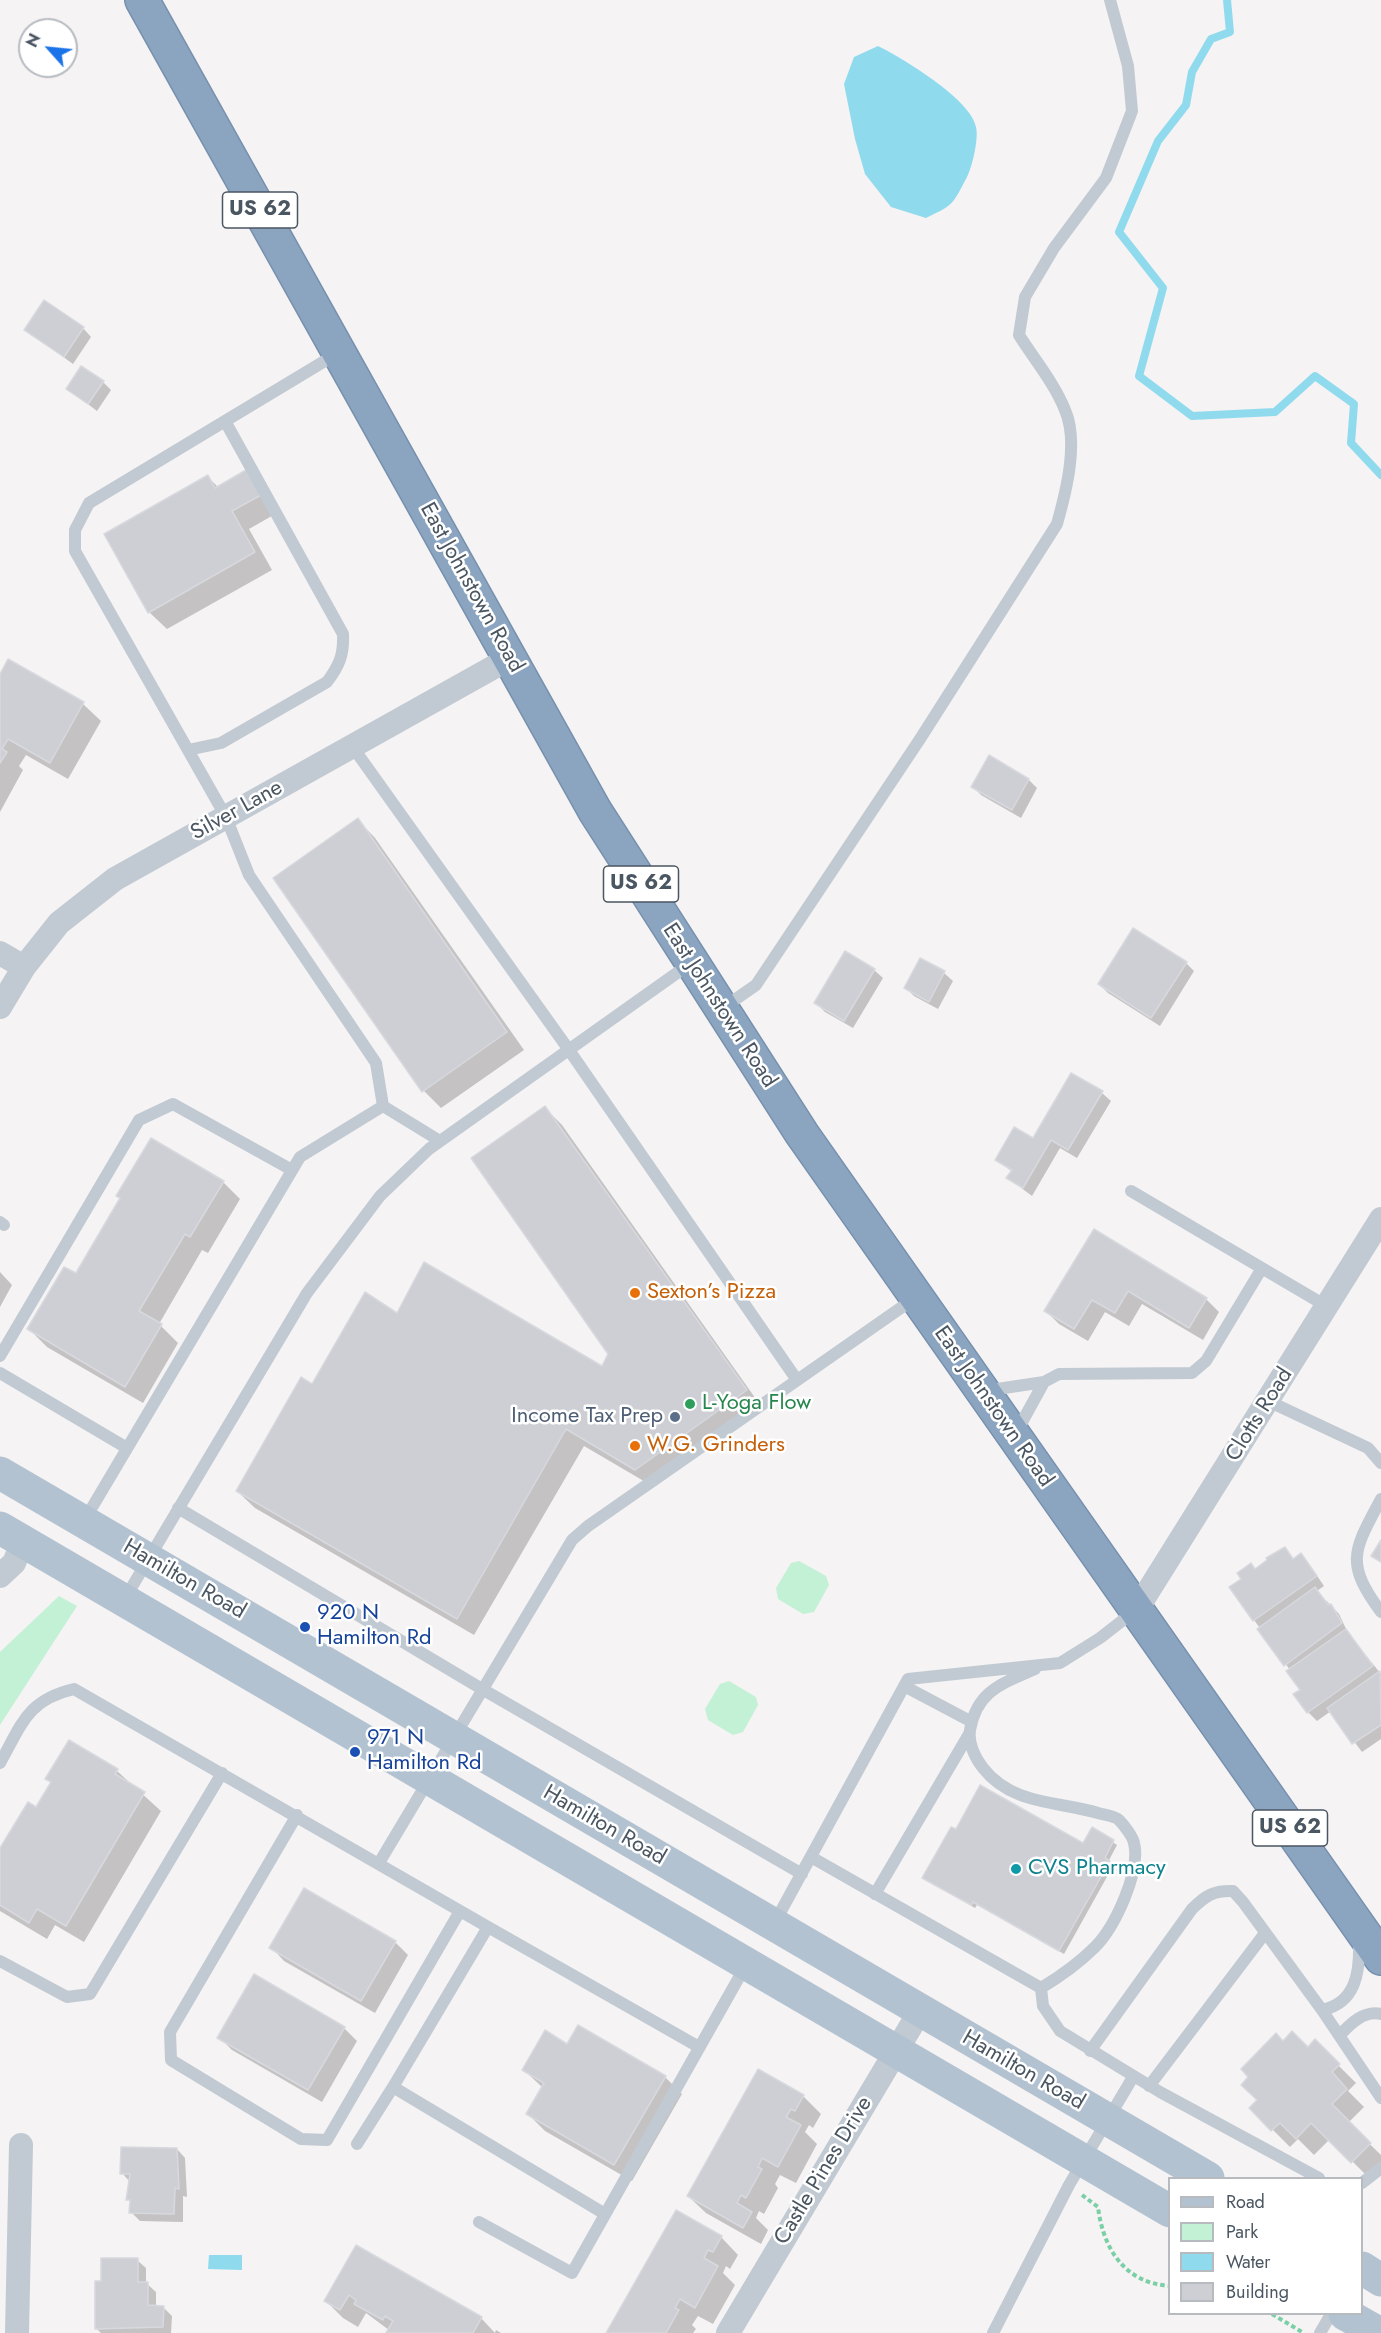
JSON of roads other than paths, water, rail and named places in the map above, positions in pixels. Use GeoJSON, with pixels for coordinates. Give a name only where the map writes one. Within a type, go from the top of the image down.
{"type":"FeatureCollection","features":[{"type":"Feature","properties":{"kind":"highway","name":"East Johnstown Road"},"geometry":{"type":"LineString","coordinates":[[142,0],[595,811],[802,1134],[1381,1959]]}},
{"type":"Feature","properties":{"kind":"main road","name":"Hamilton Road"},"geometry":{"type":"LineString","coordinates":[[0,1473],[1206,2177]]}},
{"type":"Feature","properties":{"kind":"main road","name":"Hamilton Road"},"geometry":{"type":"LineString","coordinates":[[11,1534],[1168,2210]]}},
{"type":"Feature","properties":{"kind":"main road"},"geometry":{"type":"LineString","coordinates":[[1363,2269],[1381,2280]]}},
{"type":"Feature","properties":{"kind":"main road"},"geometry":{"type":"LineString","coordinates":[[1349,2315],[1379,2333]]}},
{"type":"Feature","properties":{"kind":"street","name":"Silver Lane"},"geometry":{"type":"LineString","coordinates":[[0,1007],[24,967],[58,923],[115,879],[510,658]]}},
{"type":"Feature","properties":{"kind":"street"},"geometry":{"type":"LineString","coordinates":[[0,953],[24,967]]}},
{"type":"Feature","properties":{"kind":"street","name":"Clotts Road"},"geometry":{"type":"LineString","coordinates":[[1137,1609],[1381,1219]]}},
{"type":"Feature","properties":{"kind":"street"},"geometry":{"type":"LineString","coordinates":[[0,1576],[14,1563],[11,1534]]}},
{"type":"Feature","properties":{"kind":"street","name":"Castle Pines Drive"},"geometry":{"type":"LineString","coordinates":[[728,2333],[920,2011]]}},
{"type":"Feature","properties":{"kind":"street"},"geometry":{"type":"LineString","coordinates":[[17,2333],[21,2145]]}},
{"type":"Feature","properties":{"kind":"lane"},"geometry":{"type":"LineString","coordinates":[[722,1009],[756,985],[927,729],[1057,524],[1067,485],[1071,445],[1066,411],[1018,335],[1025,297],[1054,249],[1106,178],[1132,111],[1128,66],[1110,0]]}},
{"type":"Feature","properties":{"kind":"lane"},"geometry":{"type":"LineString","coordinates":[[340,352],[89,503],[75,530],[75,551],[226,816],[249,875],[376,1063],[383,1106],[440,1141]]}},
{"type":"Feature","properties":{"kind":"lane"},"geometry":{"type":"LineString","coordinates":[[188,750],[221,742],[327,682],[338,668],[344,652],[343,634],[225,420]]}},
{"type":"Feature","properties":{"kind":"lane"},"geometry":{"type":"LineString","coordinates":[[352,746],[569,1050],[797,1380]]}},
{"type":"Feature","properties":{"kind":"lane"},"geometry":{"type":"LineString","coordinates":[[124,1600],[307,1293],[380,1196],[440,1141],[692,963]]}},
{"type":"Feature","properties":{"kind":"lane"},"geometry":{"type":"LineString","coordinates":[[0,1356],[139,1120],[173,1104],[292,1170]]}},
{"type":"Feature","properties":{"kind":"lane"},"geometry":{"type":"LineString","coordinates":[[84,1522],[300,1157],[383,1106]]}},
{"type":"Feature","properties":{"kind":"lane"},"geometry":{"type":"LineString","coordinates":[[1131,1191],[1328,1307]]}},
{"type":"Feature","properties":{"kind":"lane"},"geometry":{"type":"LineString","coordinates":[[982,1391],[1044,1382],[1059,1374],[1192,1373],[1206,1361],[1262,1268]]}},
{"type":"Feature","properties":{"kind":"lane"},"geometry":{"type":"LineString","coordinates":[[379,1863],[452,1736],[572,1540],[605,1514],[916,1297]]}},
{"type":"Feature","properties":{"kind":"lane"},"geometry":{"type":"LineString","coordinates":[[0,1373],[127,1448]]}},
{"type":"Feature","properties":{"kind":"lane"},"geometry":{"type":"LineString","coordinates":[[1014,1437],[1044,1382]]}},
{"type":"Feature","properties":{"kind":"lane"},"geometry":{"type":"LineString","coordinates":[[1268,1401],[1368,1448],[1381,1463]]}},
{"type":"Feature","properties":{"kind":"lane"},"geometry":{"type":"LineString","coordinates":[[1381,1499],[1359,1541],[1355,1558],[1360,1580],[1381,1612]]}},
{"type":"Feature","properties":{"kind":"lane"},"geometry":{"type":"LineString","coordinates":[[178,1508],[482,1689],[802,1874]]}},
{"type":"Feature","properties":{"kind":"lane"},"geometry":{"type":"LineString","coordinates":[[774,1925],[908,1679],[1060,1663],[1100,1638],[1137,1609]]}},
{"type":"Feature","properties":{"kind":"lane"},"geometry":{"type":"LineString","coordinates":[[875,1894],[971,1728],[976,1706],[998,1685],[1045,1664]]}},
{"type":"Feature","properties":{"kind":"lane"},"geometry":{"type":"LineString","coordinates":[[904,1686],[971,1728]]}},
{"type":"Feature","properties":{"kind":"lane"},"geometry":{"type":"LineString","coordinates":[[0,1763],[30,1712],[51,1694],[74,1689],[699,2047]]}},
{"type":"Feature","properties":{"kind":"lane"},"geometry":{"type":"LineString","coordinates":[[971,1728],[975,1757],[993,1781],[1030,1800],[1090,1811],[1118,1819],[1134,1842],[1132,1878],[1120,1911],[1097,1945],[1065,1973],[1041,1988]]}},
{"type":"Feature","properties":{"kind":"lane"},"geometry":{"type":"LineString","coordinates":[[0,1961],[67,1997],[90,1994],[222,1773]]}},
{"type":"Feature","properties":{"kind":"lane"},"geometry":{"type":"LineString","coordinates":[[297,1815],[170,2032],[171,2060],[301,2139],[327,2140],[460,1911]]}},
{"type":"Feature","properties":{"kind":"lane"},"geometry":{"type":"LineString","coordinates":[[811,1857],[1041,1988]]}},
{"type":"Feature","properties":{"kind":"lane"},"geometry":{"type":"LineString","coordinates":[[1090,2051],[1192,1909],[1206,1895],[1221,1891],[1233,1892],[1340,2035],[1381,2098]]}},
{"type":"Feature","properties":{"kind":"lane"},"geometry":{"type":"LineString","coordinates":[[1322,2010],[1334,2007],[1344,2000],[1356,1983],[1360,1961],[1358,1926]]}},
{"type":"Feature","properties":{"kind":"lane"},"geometry":{"type":"LineString","coordinates":[[357,2144],[488,1927]]}},
{"type":"Feature","properties":{"kind":"lane"},"geometry":{"type":"LineString","coordinates":[[1149,2086],[1265,1933]]}},
{"type":"Feature","properties":{"kind":"lane"},"geometry":{"type":"LineString","coordinates":[[479,2222],[572,2273],[747,1964]]}},
{"type":"Feature","properties":{"kind":"lane"},"geometry":{"type":"LineString","coordinates":[[1041,1988],[1043,2006],[1060,2031],[1133,2077],[1317,2177]]}},
{"type":"Feature","properties":{"kind":"lane"},"geometry":{"type":"LineString","coordinates":[[1340,2035],[1358,2018],[1375,2013],[1381,2014]]}},
{"type":"Feature","properties":{"kind":"lane"},"geometry":{"type":"LineString","coordinates":[[993,2333],[1083,2161],[1133,2077]]}},
{"type":"Feature","properties":{"kind":"lane"},"geometry":{"type":"LineString","coordinates":[[393,2087],[604,2214]]}},
{"type":"Feature","properties":{"kind":"lane"},"geometry":{"type":"LineString","coordinates":[[1363,2182],[1381,2168]]}},
{"type":"Feature","properties":{"kind":"lane"},"geometry":{"type":"LineString","coordinates":[[1320,2333],[1330,2315]]}},
{"type":"Feature","properties":{"kind":"water"},"geometry":{"type":"Polygon","coordinates":[[[878,46],[934,80],[949,92],[962,104],[976,127],[977,138],[967,177],[952,203],[926,218],[891,207],[865,174],[855,139],[844,84],[854,57],[878,46]]]}},
{"type":"Feature","properties":{"kind":"water"},"geometry":{"type":"Polygon","coordinates":[[[209,2255],[242,2255],[242,2270],[208,2269],[209,2255]]]}},
{"type":"Feature","properties":{"kind":"waterway"},"geometry":{"type":"LineString","coordinates":[[1227,0],[1230,32],[1211,39],[1192,72],[1186,105],[1158,141],[1119,232],[1163,288],[1139,376],[1192,416],[1275,412],[1315,376],[1354,404],[1351,443],[1381,475]]}},
{"type":"Feature","properties":{"kind":"place","name":"Sexton’s Pizza"},"geometry":{"type":"Point","coordinates":[635,1293]}},
{"type":"Feature","properties":{"kind":"place","name":"L-Yoga Flow"},"geometry":{"type":"Point","coordinates":[690,1404]}},
{"type":"Feature","properties":{"kind":"place","name":"Income Tax Prep"},"geometry":{"type":"Point","coordinates":[675,1417]}},
{"type":"Feature","properties":{"kind":"place","name":"W.G. Grinders"},"geometry":{"type":"Point","coordinates":[635,1446]}},
{"type":"Feature","properties":{"kind":"place","name":"920 N Hamilton Rd"},"geometry":{"type":"Point","coordinates":[305,1627]}},
{"type":"Feature","properties":{"kind":"place","name":"971 N Hamilton Rd"},"geometry":{"type":"Point","coordinates":[355,1752]}},
{"type":"Feature","properties":{"kind":"place","name":"CVS Pharmacy"},"geometry":{"type":"Point","coordinates":[1016,1869]}}]}
